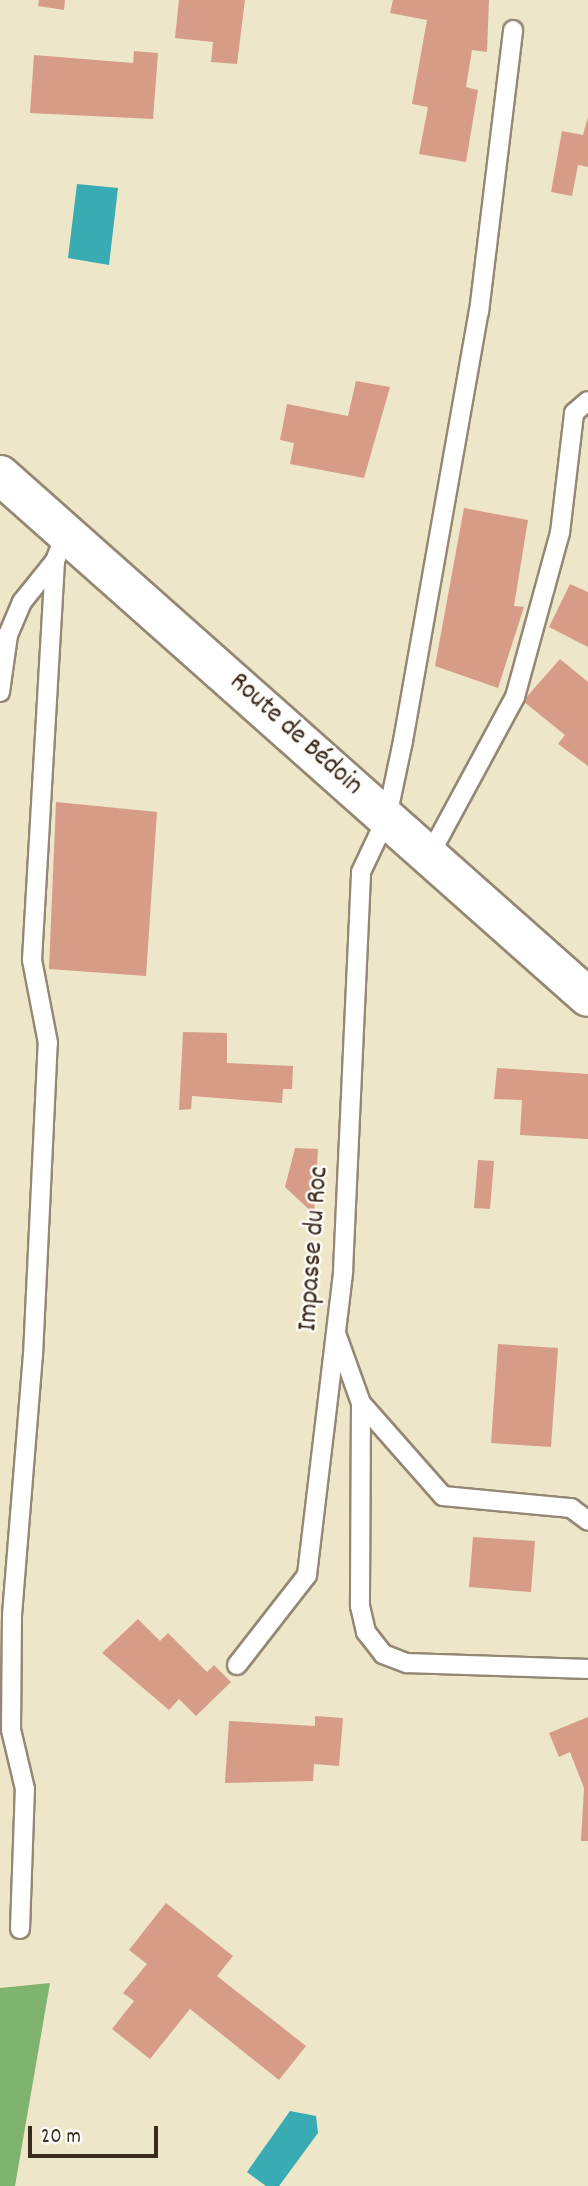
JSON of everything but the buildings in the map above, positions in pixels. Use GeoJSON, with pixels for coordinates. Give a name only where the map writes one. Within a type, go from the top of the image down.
{"type":"FeatureCollection","features":[{"type":"Feature","properties":{"kind":"main road","name":"Route de Bédoin"},"geometry":{"type":"LineString","coordinates":[[0,475],[61,545],[387,817],[588,997]]}},
{"type":"Feature","properties":{"kind":"lane","name":"Impasse du Roc"},"geometry":{"type":"LineString","coordinates":[[237,1665],[307,1575],[336,1333],[361,872],[387,817],[479,312],[513,30]]}},
{"type":"Feature","properties":{"kind":"lane"},"geometry":{"type":"LineString","coordinates":[[429,856],[514,696],[560,533],[574,413],[588,401]]}},
{"type":"Feature","properties":{"kind":"lane"},"geometry":{"type":"LineString","coordinates":[[0,692],[17,613],[61,545]]}},
{"type":"Feature","properties":{"kind":"lane"},"geometry":{"type":"LineString","coordinates":[[20,1929],[25,1789],[11,1730],[12,1615],[33,1356],[48,1043],[32,960],[61,545]]}},
{"type":"Feature","properties":{"kind":"lane"},"geometry":{"type":"LineString","coordinates":[[336,1333],[361,1403],[360,1606],[366,1632],[383,1654],[407,1662],[588,1669]]}},
{"type":"Feature","properties":{"kind":"lane"},"geometry":{"type":"LineString","coordinates":[[361,1403],[443,1496],[571,1508],[588,1521]]}},
{"type":"Feature","properties":{"kind":"green space"},"geometry":{"type":"Polygon","coordinates":[[[50,1983],[15,2186],[0,2186],[0,1988],[50,1983]]]}},
{"type":"Feature","properties":{"kind":"water"},"geometry":{"type":"Polygon","coordinates":[[[77,184],[118,188],[109,265],[68,258],[77,184]]]}},
{"type":"Feature","properties":{"kind":"water"},"geometry":{"type":"Polygon","coordinates":[[[290,2111],[316,2116],[318,2133],[279,2186],[266,2186],[247,2172],[290,2111]]]}}]}
